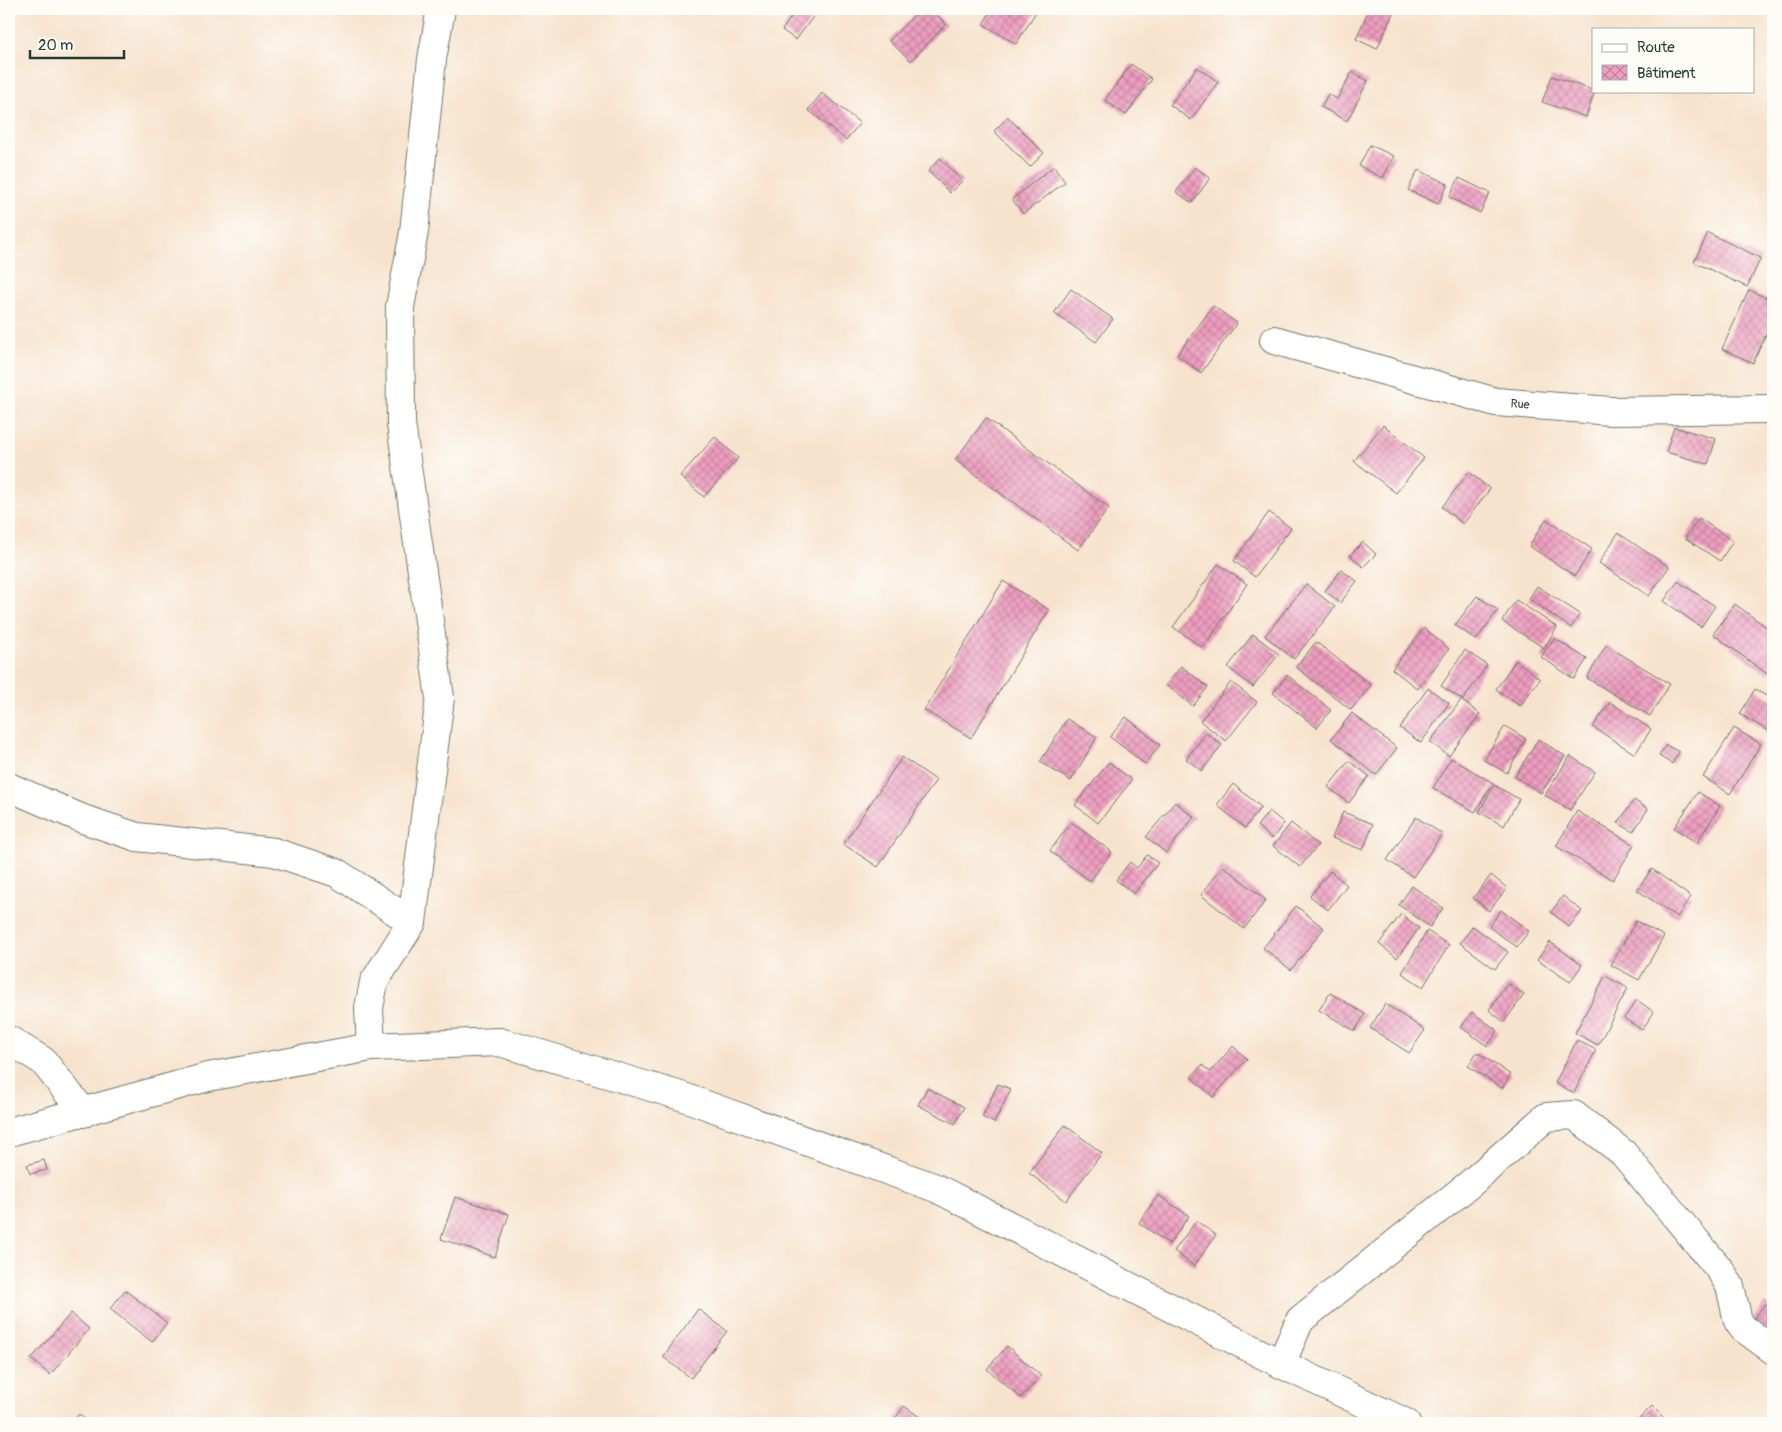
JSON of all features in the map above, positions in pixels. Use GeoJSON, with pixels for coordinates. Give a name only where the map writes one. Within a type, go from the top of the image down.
{"type":"FeatureCollection","features":[{"type":"Feature","properties":{"kind":"street"},"geometry":{"type":"LineString","coordinates":[[371,1047],[369,1008],[374,982],[412,922],[440,698],[401,424],[400,307],[414,232],[432,60],[441,9]]}},
{"type":"Feature","properties":{"kind":"street","name":"Rue"},"geometry":{"type":"LineString","coordinates":[[1274,340],[1496,402],[1611,411],[1773,408]]}},
{"type":"Feature","properties":{"kind":"street"},"geometry":{"type":"LineString","coordinates":[[9,787],[83,819],[137,837],[274,852],[337,873],[412,922]]}},
{"type":"Feature","properties":{"kind":"street"},"geometry":{"type":"LineString","coordinates":[[9,1040],[43,1061],[84,1113]]}},
{"type":"Feature","properties":{"kind":"street"},"geometry":{"type":"LineString","coordinates":[[9,1132],[84,1113],[208,1077],[371,1047],[500,1042],[681,1096],[936,1188],[1281,1364],[1406,1423]]}},
{"type":"Feature","properties":{"kind":"street"},"geometry":{"type":"LineString","coordinates":[[1281,1364],[1300,1320],[1472,1183],[1546,1117],[1574,1115],[1623,1153],[1730,1286],[1734,1314],[1743,1328],[1773,1350]]}},
{"type":"Feature","properties":{"kind":"building"},"geometry":{"type":"Polygon","coordinates":[[[797,9],[810,9],[816,13],[796,40],[782,30],[797,9]]]}},
{"type":"Feature","properties":{"kind":"building"},"geometry":{"type":"Polygon","coordinates":[[[920,9],[931,9],[946,24],[911,61],[889,41],[920,9]]]}},
{"type":"Feature","properties":{"kind":"building"},"geometry":{"type":"Polygon","coordinates":[[[992,9],[1037,10],[1016,44],[983,24],[992,9]]]}},
{"type":"Feature","properties":{"kind":"building"},"geometry":{"type":"Polygon","coordinates":[[[1369,9],[1395,9],[1377,49],[1356,39],[1369,9]]]}},
{"type":"Feature","properties":{"kind":"building"},"geometry":{"type":"Polygon","coordinates":[[[1131,64],[1152,79],[1126,115],[1105,100],[1131,64]]]}},
{"type":"Feature","properties":{"kind":"building"},"geometry":{"type":"Polygon","coordinates":[[[1197,67],[1218,82],[1191,120],[1170,105],[1197,67]]]}},
{"type":"Feature","properties":{"kind":"building"},"geometry":{"type":"Polygon","coordinates":[[[1352,72],[1368,81],[1347,121],[1321,107],[1328,94],[1337,99],[1352,72]]]}},
{"type":"Feature","properties":{"kind":"building"},"geometry":{"type":"Polygon","coordinates":[[[1552,76],[1595,92],[1586,117],[1542,102],[1552,76]]]}},
{"type":"Feature","properties":{"kind":"building"},"geometry":{"type":"Polygon","coordinates":[[[822,93],[860,123],[846,140],[808,110],[822,93]]]}},
{"type":"Feature","properties":{"kind":"building"},"geometry":{"type":"Polygon","coordinates":[[[1008,117],[1044,153],[1030,167],[994,131],[1008,117]]]}},
{"type":"Feature","properties":{"kind":"building"},"geometry":{"type":"Polygon","coordinates":[[[1370,145],[1394,156],[1383,178],[1359,166],[1370,145]]]}},
{"type":"Feature","properties":{"kind":"building"},"geometry":{"type":"Polygon","coordinates":[[[940,158],[962,181],[950,193],[928,171],[940,158]]]}},
{"type":"Feature","properties":{"kind":"building"},"geometry":{"type":"Polygon","coordinates":[[[1054,166],[1065,182],[1023,214],[1012,199],[1054,166]]]}},
{"type":"Feature","properties":{"kind":"building"},"geometry":{"type":"Polygon","coordinates":[[[1195,167],[1210,178],[1192,203],[1176,192],[1195,167]]]}},
{"type":"Feature","properties":{"kind":"building"},"geometry":{"type":"Polygon","coordinates":[[[1418,170],[1448,184],[1438,204],[1408,190],[1418,170]]]}},
{"type":"Feature","properties":{"kind":"building"},"geometry":{"type":"Polygon","coordinates":[[[1459,178],[1490,193],[1480,213],[1449,197],[1459,178]]]}},
{"type":"Feature","properties":{"kind":"building"},"geometry":{"type":"Polygon","coordinates":[[[1708,233],[1761,258],[1747,287],[1694,262],[1708,233]]]}},
{"type":"Feature","properties":{"kind":"building"},"geometry":{"type":"Polygon","coordinates":[[[1071,289],[1113,319],[1096,342],[1054,313],[1071,289]]]}},
{"type":"Feature","properties":{"kind":"building"},"geometry":{"type":"Polygon","coordinates":[[[1749,290],[1773,301],[1773,319],[1753,363],[1722,349],[1749,290]]]}},
{"type":"Feature","properties":{"kind":"building"},"geometry":{"type":"Polygon","coordinates":[[[1213,306],[1237,323],[1201,373],[1177,355],[1213,306]]]}},
{"type":"Feature","properties":{"kind":"building"},"geometry":{"type":"Polygon","coordinates":[[[986,418],[1109,508],[1078,550],[955,460],[986,418]]]}},
{"type":"Feature","properties":{"kind":"building"},"geometry":{"type":"Polygon","coordinates":[[[1383,425],[1424,458],[1396,493],[1354,461],[1383,425]]]}},
{"type":"Feature","properties":{"kind":"building"},"geometry":{"type":"Polygon","coordinates":[[[1674,427],[1716,439],[1708,464],[1666,452],[1674,427]]]}},
{"type":"Feature","properties":{"kind":"building"},"geometry":{"type":"Polygon","coordinates":[[[715,437],[738,458],[704,497],[680,476],[715,437]]]}},
{"type":"Feature","properties":{"kind":"building"},"geometry":{"type":"Polygon","coordinates":[[[1469,472],[1490,489],[1463,524],[1442,507],[1469,472]]]}},
{"type":"Feature","properties":{"kind":"building"},"geometry":{"type":"Polygon","coordinates":[[[1269,512],[1291,528],[1255,577],[1234,561],[1269,512]]]}},
{"type":"Feature","properties":{"kind":"building"},"geometry":{"type":"Polygon","coordinates":[[[1699,518],[1733,541],[1720,561],[1685,538],[1699,518]]]}},
{"type":"Feature","properties":{"kind":"building"},"geometry":{"type":"Polygon","coordinates":[[[1546,519],[1592,549],[1575,576],[1529,546],[1546,519]]]}},
{"type":"Feature","properties":{"kind":"building"},"geometry":{"type":"Polygon","coordinates":[[[1618,533],[1669,567],[1649,596],[1599,563],[1618,533]]]}},
{"type":"Feature","properties":{"kind":"building"},"geometry":{"type":"Polygon","coordinates":[[[1363,542],[1376,554],[1363,567],[1350,555],[1363,542]]]}},
{"type":"Feature","properties":{"kind":"building"},"geometry":{"type":"Polygon","coordinates":[[[1218,564],[1247,584],[1203,648],[1173,627],[1218,564]]]}},
{"type":"Feature","properties":{"kind":"building"},"geometry":{"type":"Polygon","coordinates":[[[1341,570],[1357,581],[1340,603],[1325,591],[1341,570]]]}},
{"type":"Feature","properties":{"kind":"building"},"geometry":{"type":"Polygon","coordinates":[[[1003,581],[1049,610],[971,738],[924,710],[1003,581]]]}},
{"type":"Feature","properties":{"kind":"building"},"geometry":{"type":"Polygon","coordinates":[[[1678,581],[1715,606],[1701,627],[1664,601],[1678,581]]]}},
{"type":"Feature","properties":{"kind":"building"},"geometry":{"type":"Polygon","coordinates":[[[1306,584],[1335,607],[1294,659],[1265,636],[1306,584]]]}},
{"type":"Feature","properties":{"kind":"building"},"geometry":{"type":"Polygon","coordinates":[[[1537,586],[1580,614],[1571,628],[1529,599],[1537,586]]]}},
{"type":"Feature","properties":{"kind":"building"},"geometry":{"type":"Polygon","coordinates":[[[1477,596],[1498,610],[1476,640],[1455,625],[1477,596]]]}},
{"type":"Feature","properties":{"kind":"building"},"geometry":{"type":"Polygon","coordinates":[[[1516,600],[1557,627],[1544,648],[1502,621],[1516,600]]]}},
{"type":"Feature","properties":{"kind":"building"},"geometry":{"type":"Polygon","coordinates":[[[1735,604],[1773,632],[1773,666],[1767,674],[1713,634],[1735,604]]]}},
{"type":"Feature","properties":{"kind":"building"},"geometry":{"type":"Polygon","coordinates":[[[1424,628],[1449,649],[1418,689],[1392,669],[1424,628]]]}},
{"type":"Feature","properties":{"kind":"building"},"geometry":{"type":"Polygon","coordinates":[[[1253,634],[1279,654],[1253,687],[1228,667],[1253,634]]]}},
{"type":"Feature","properties":{"kind":"building"},"geometry":{"type":"Polygon","coordinates":[[[1554,638],[1587,659],[1574,679],[1541,657],[1554,638]]]}},
{"type":"Feature","properties":{"kind":"building"},"geometry":{"type":"Polygon","coordinates":[[[1316,642],[1371,685],[1351,710],[1296,667],[1316,642]]]}},
{"type":"Feature","properties":{"kind":"building"},"geometry":{"type":"Polygon","coordinates":[[[1606,645],[1670,684],[1650,716],[1587,678],[1606,645]]]}},
{"type":"Feature","properties":{"kind":"building"},"geometry":{"type":"Polygon","coordinates":[[[1465,650],[1487,665],[1463,700],[1441,686],[1465,650]]]}},
{"type":"Feature","properties":{"kind":"building"},"geometry":{"type":"Polygon","coordinates":[[[1516,660],[1540,679],[1520,706],[1496,689],[1516,660]]]}},
{"type":"Feature","properties":{"kind":"building"},"geometry":{"type":"Polygon","coordinates":[[[1181,666],[1208,687],[1193,706],[1166,685],[1181,666]]]}},
{"type":"Feature","properties":{"kind":"building"},"geometry":{"type":"Polygon","coordinates":[[[1287,675],[1331,710],[1317,728],[1273,693],[1287,675]]]}},
{"type":"Feature","properties":{"kind":"building"},"geometry":{"type":"Polygon","coordinates":[[[1231,682],[1257,702],[1226,741],[1200,721],[1231,682]]]}},
{"type":"Feature","properties":{"kind":"building"},"geometry":{"type":"Polygon","coordinates":[[[1428,688],[1449,703],[1421,743],[1400,728],[1428,688]]]}},
{"type":"Feature","properties":{"kind":"building"},"geometry":{"type":"Polygon","coordinates":[[[1755,689],[1773,700],[1773,734],[1740,714],[1755,689]]]}},
{"type":"Feature","properties":{"kind":"building"},"geometry":{"type":"Polygon","coordinates":[[[1461,700],[1480,714],[1449,756],[1430,742],[1461,700]]]}},
{"type":"Feature","properties":{"kind":"building"},"geometry":{"type":"Polygon","coordinates":[[[1610,702],[1651,729],[1635,754],[1593,727],[1610,702]]]}},
{"type":"Feature","properties":{"kind":"building"},"geometry":{"type":"Polygon","coordinates":[[[1352,713],[1397,748],[1376,775],[1331,739],[1352,713]]]}},
{"type":"Feature","properties":{"kind":"building"},"geometry":{"type":"Polygon","coordinates":[[[1126,717],[1160,745],[1145,764],[1110,737],[1126,717]]]}},
{"type":"Feature","properties":{"kind":"building"},"geometry":{"type":"Polygon","coordinates":[[[1067,719],[1097,737],[1071,781],[1040,762],[1067,719]]]}},
{"type":"Feature","properties":{"kind":"building"},"geometry":{"type":"Polygon","coordinates":[[[1505,726],[1526,739],[1507,773],[1484,760],[1505,726]]]}},
{"type":"Feature","properties":{"kind":"building"},"geometry":{"type":"Polygon","coordinates":[[[1734,728],[1761,744],[1730,794],[1703,777],[1734,728]]]}},
{"type":"Feature","properties":{"kind":"building"},"geometry":{"type":"Polygon","coordinates":[[[1206,733],[1222,745],[1202,771],[1186,759],[1206,733]]]}},
{"type":"Feature","properties":{"kind":"building"},"geometry":{"type":"Polygon","coordinates":[[[1538,739],[1565,756],[1541,793],[1515,777],[1538,739]]]}},
{"type":"Feature","properties":{"kind":"building"},"geometry":{"type":"Polygon","coordinates":[[[1666,745],[1679,752],[1672,764],[1659,756],[1666,745]]]}},
{"type":"Feature","properties":{"kind":"building"},"geometry":{"type":"Polygon","coordinates":[[[1570,756],[1595,772],[1570,810],[1545,795],[1570,756]]]}},
{"type":"Feature","properties":{"kind":"building"},"geometry":{"type":"Polygon","coordinates":[[[902,757],[936,780],[878,867],[843,844],[902,757]]]}},
{"type":"Feature","properties":{"kind":"building"},"geometry":{"type":"Polygon","coordinates":[[[1451,758],[1493,783],[1475,812],[1433,788],[1451,758]]]}},
{"type":"Feature","properties":{"kind":"building"},"geometry":{"type":"Polygon","coordinates":[[[1349,761],[1369,776],[1349,803],[1328,787],[1349,761]]]}},
{"type":"Feature","properties":{"kind":"building"},"geometry":{"type":"Polygon","coordinates":[[[1109,762],[1132,780],[1098,823],[1075,805],[1109,762]]]}},
{"type":"Feature","properties":{"kind":"building"},"geometry":{"type":"Polygon","coordinates":[[[1233,784],[1261,807],[1245,828],[1217,805],[1233,784]]]}},
{"type":"Feature","properties":{"kind":"building"},"geometry":{"type":"Polygon","coordinates":[[[1494,785],[1519,799],[1504,826],[1479,812],[1494,785]]]}},
{"type":"Feature","properties":{"kind":"building"},"geometry":{"type":"Polygon","coordinates":[[[1698,792],[1720,806],[1697,843],[1674,828],[1698,792]]]}},
{"type":"Feature","properties":{"kind":"building"},"geometry":{"type":"Polygon","coordinates":[[[1634,800],[1648,809],[1633,832],[1618,823],[1634,800]]]}},
{"type":"Feature","properties":{"kind":"building"},"geometry":{"type":"Polygon","coordinates":[[[1175,802],[1194,817],[1166,853],[1146,837],[1175,802]]]}},
{"type":"Feature","properties":{"kind":"building"},"geometry":{"type":"Polygon","coordinates":[[[1269,811],[1284,823],[1272,839],[1257,826],[1269,811]]]}},
{"type":"Feature","properties":{"kind":"building"},"geometry":{"type":"Polygon","coordinates":[[[1577,811],[1634,845],[1613,880],[1556,846],[1577,811]]]}},
{"type":"Feature","properties":{"kind":"building"},"geometry":{"type":"Polygon","coordinates":[[[1343,812],[1373,824],[1363,850],[1332,838],[1343,812]]]}},
{"type":"Feature","properties":{"kind":"building"},"geometry":{"type":"Polygon","coordinates":[[[1416,817],[1442,834],[1413,877],[1387,860],[1416,817]]]}},
{"type":"Feature","properties":{"kind":"building"},"geometry":{"type":"Polygon","coordinates":[[[1071,822],[1112,852],[1090,881],[1050,851],[1071,822]]]}},
{"type":"Feature","properties":{"kind":"building"},"geometry":{"type":"Polygon","coordinates":[[[1291,823],[1318,845],[1300,867],[1273,846],[1291,823]]]}},
{"type":"Feature","properties":{"kind":"building"},"geometry":{"type":"Polygon","coordinates":[[[1147,855],[1158,863],[1134,894],[1116,880],[1130,862],[1137,868],[1147,855]]]}},
{"type":"Feature","properties":{"kind":"building"},"geometry":{"type":"Polygon","coordinates":[[[1223,866],[1266,900],[1244,929],[1201,895],[1223,866]]]}},
{"type":"Feature","properties":{"kind":"building"},"geometry":{"type":"Polygon","coordinates":[[[1652,869],[1691,897],[1677,917],[1637,890],[1652,869]]]}},
{"type":"Feature","properties":{"kind":"building"},"geometry":{"type":"Polygon","coordinates":[[[1330,871],[1347,885],[1328,910],[1310,896],[1330,871]]]}},
{"type":"Feature","properties":{"kind":"building"},"geometry":{"type":"Polygon","coordinates":[[[1491,875],[1507,888],[1489,911],[1473,898],[1491,875]]]}},
{"type":"Feature","properties":{"kind":"building"},"geometry":{"type":"Polygon","coordinates":[[[1412,886],[1443,908],[1430,927],[1399,905],[1412,886]]]}},
{"type":"Feature","properties":{"kind":"building"},"geometry":{"type":"Polygon","coordinates":[[[1563,896],[1582,911],[1569,927],[1551,912],[1563,896]]]}},
{"type":"Feature","properties":{"kind":"building"},"geometry":{"type":"Polygon","coordinates":[[[1296,906],[1324,928],[1291,970],[1263,948],[1296,906]]]}},
{"type":"Feature","properties":{"kind":"building"},"geometry":{"type":"Polygon","coordinates":[[[1501,910],[1529,931],[1517,947],[1489,927],[1501,910]]]}},
{"type":"Feature","properties":{"kind":"building"},"geometry":{"type":"Polygon","coordinates":[[[1401,914],[1419,928],[1397,958],[1379,944],[1401,914]]]}},
{"type":"Feature","properties":{"kind":"building"},"geometry":{"type":"Polygon","coordinates":[[[1636,921],[1664,936],[1639,980],[1611,965],[1636,921]]]}},
{"type":"Feature","properties":{"kind":"building"},"geometry":{"type":"Polygon","coordinates":[[[1473,926],[1508,952],[1495,969],[1460,943],[1473,926]]]}},
{"type":"Feature","properties":{"kind":"building"},"geometry":{"type":"Polygon","coordinates":[[[1427,931],[1449,945],[1423,987],[1402,973],[1427,931]]]}},
{"type":"Feature","properties":{"kind":"building"},"geometry":{"type":"Polygon","coordinates":[[[1550,942],[1582,965],[1570,982],[1537,960],[1550,942]]]}},
{"type":"Feature","properties":{"kind":"building"},"geometry":{"type":"Polygon","coordinates":[[[1605,976],[1628,988],[1598,1045],[1575,1033],[1605,976]]]}},
{"type":"Feature","properties":{"kind":"building"},"geometry":{"type":"Polygon","coordinates":[[[1508,983],[1524,995],[1504,1022],[1489,1010],[1508,983]]]}},
{"type":"Feature","properties":{"kind":"building"},"geometry":{"type":"Polygon","coordinates":[[[1330,993],[1365,1014],[1355,1031],[1319,1010],[1330,993]]]}},
{"type":"Feature","properties":{"kind":"building"},"geometry":{"type":"Polygon","coordinates":[[[1637,1000],[1654,1012],[1642,1030],[1624,1018],[1637,1000]]]}},
{"type":"Feature","properties":{"kind":"building"},"geometry":{"type":"Polygon","coordinates":[[[1385,1004],[1425,1030],[1409,1053],[1370,1028],[1385,1004]]]}},
{"type":"Feature","properties":{"kind":"building"},"geometry":{"type":"Polygon","coordinates":[[[1472,1012],[1498,1031],[1487,1046],[1461,1027],[1472,1012]]]}},
{"type":"Feature","properties":{"kind":"building"},"geometry":{"type":"Polygon","coordinates":[[[1577,1040],[1596,1050],[1574,1093],[1555,1083],[1577,1040]]]}},
{"type":"Feature","properties":{"kind":"building"},"geometry":{"type":"Polygon","coordinates":[[[1233,1046],[1247,1059],[1213,1097],[1191,1077],[1202,1065],[1210,1072],[1233,1046]]]}},
{"type":"Feature","properties":{"kind":"building"},"geometry":{"type":"Polygon","coordinates":[[[1477,1052],[1511,1075],[1502,1088],[1468,1066],[1477,1052]]]}},
{"type":"Feature","properties":{"kind":"building"},"geometry":{"type":"Polygon","coordinates":[[[998,1084],[1011,1089],[994,1123],[982,1117],[998,1084]]]}},
{"type":"Feature","properties":{"kind":"building"},"geometry":{"type":"Polygon","coordinates":[[[927,1088],[964,1107],[955,1124],[918,1105],[927,1088]]]}},
{"type":"Feature","properties":{"kind":"building"},"geometry":{"type":"Polygon","coordinates":[[[1065,1125],[1102,1153],[1066,1201],[1029,1173],[1065,1125]]]}},
{"type":"Feature","properties":{"kind":"building"},"geometry":{"type":"Polygon","coordinates":[[[44,1160],[47,1170],[30,1174],[27,1165],[44,1160]]]}},
{"type":"Feature","properties":{"kind":"building"},"geometry":{"type":"Polygon","coordinates":[[[1158,1195],[1189,1216],[1169,1244],[1139,1223],[1158,1195]]]}},
{"type":"Feature","properties":{"kind":"building"},"geometry":{"type":"Polygon","coordinates":[[[455,1197],[509,1214],[495,1257],[441,1239],[455,1197]]]}},
{"type":"Feature","properties":{"kind":"building"},"geometry":{"type":"Polygon","coordinates":[[[1196,1221],[1216,1235],[1194,1266],[1174,1251],[1196,1221]]]}},
{"type":"Feature","properties":{"kind":"building"},"geometry":{"type":"Polygon","coordinates":[[[125,1290],[167,1323],[152,1342],[110,1309],[125,1290]]]}},
{"type":"Feature","properties":{"kind":"building"},"geometry":{"type":"Polygon","coordinates":[[[1765,1304],[1773,1311],[1773,1342],[1749,1324],[1765,1304]]]}},
{"type":"Feature","properties":{"kind":"building"},"geometry":{"type":"Polygon","coordinates":[[[698,1309],[727,1331],[691,1378],[663,1357],[698,1309]]]}},
{"type":"Feature","properties":{"kind":"building"},"geometry":{"type":"Polygon","coordinates":[[[71,1313],[89,1329],[50,1375],[31,1359],[71,1313]]]}},
{"type":"Feature","properties":{"kind":"building"},"geometry":{"type":"Polygon","coordinates":[[[1007,1346],[1041,1376],[1021,1398],[987,1369],[1007,1346]]]}},
{"type":"Feature","properties":{"kind":"building"},"geometry":{"type":"Polygon","coordinates":[[[904,1406],[927,1422],[927,1423],[892,1423],[904,1406]]]}},
{"type":"Feature","properties":{"kind":"building"},"geometry":{"type":"Polygon","coordinates":[[[1652,1406],[1669,1423],[1635,1423],[1652,1406]]]}},
{"type":"Feature","properties":{"kind":"building"},"geometry":{"type":"Polygon","coordinates":[[[79,1414],[89,1423],[71,1423],[79,1414]]]}}]}
